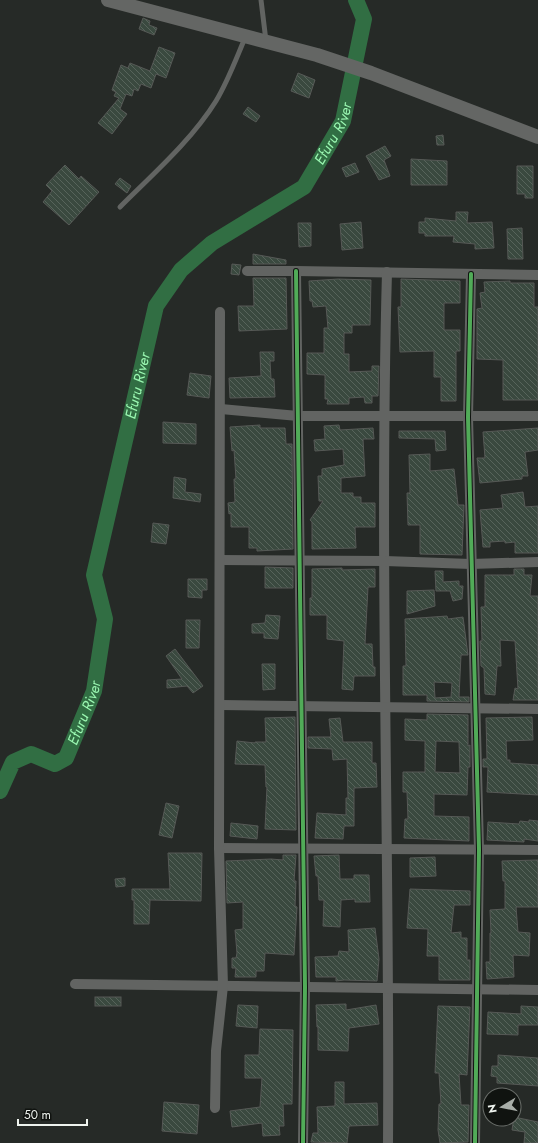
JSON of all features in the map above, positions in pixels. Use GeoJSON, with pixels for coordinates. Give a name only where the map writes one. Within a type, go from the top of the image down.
{"type":"FeatureCollection","features":[{"type":"Feature","properties":{"kind":"street"},"geometry":{"type":"LineString","coordinates":[[108,0],[317,55],[371,73],[538,137]]}},
{"type":"Feature","properties":{"kind":"street"},"geometry":{"type":"LineString","coordinates":[[247,271],[538,275]]}},
{"type":"Feature","properties":{"kind":"street"},"geometry":{"type":"LineString","coordinates":[[296,271],[305,987],[303,1143]]}},
{"type":"Feature","properties":{"kind":"street"},"geometry":{"type":"LineString","coordinates":[[387,272],[383,415],[389,988],[388,1143]]}},
{"type":"Feature","properties":{"kind":"street"},"geometry":{"type":"LineString","coordinates":[[471,274],[468,417],[479,850],[474,1143]]}},
{"type":"Feature","properties":{"kind":"street"},"geometry":{"type":"LineString","coordinates":[[216,1108],[216,1051],[223,986],[219,848],[221,705],[220,312]]}},
{"type":"Feature","properties":{"kind":"street"},"geometry":{"type":"LineString","coordinates":[[221,409],[298,416],[538,416]]}},
{"type":"Feature","properties":{"kind":"street"},"geometry":{"type":"LineString","coordinates":[[220,560],[384,561],[471,564],[538,562]]}},
{"type":"Feature","properties":{"kind":"street"},"geometry":{"type":"LineString","coordinates":[[221,705],[538,708]]}},
{"type":"Feature","properties":{"kind":"street"},"geometry":{"type":"LineString","coordinates":[[219,848],[538,850]]}},
{"type":"Feature","properties":{"kind":"street"},"geometry":{"type":"LineString","coordinates":[[75,984],[538,990]]}},
{"type":"Feature","properties":{"kind":"lane"},"geometry":{"type":"LineString","coordinates":[[261,0],[266,42]]}},
{"type":"Feature","properties":{"kind":"lane"},"geometry":{"type":"LineString","coordinates":[[120,207],[170,158],[214,103],[225,85],[245,36]]}},
{"type":"Feature","properties":{"kind":"building"},"geometry":{"type":"Polygon","coordinates":[[[143,18],[150,21],[149,25],[157,28],[154,35],[139,29],[143,18]]]}},
{"type":"Feature","properties":{"kind":"building"},"geometry":{"type":"Polygon","coordinates":[[[159,47],[175,53],[166,78],[156,74],[151,88],[141,84],[138,91],[134,89],[132,96],[126,94],[120,109],[127,114],[112,134],[98,123],[119,98],[114,96],[116,92],[112,90],[121,65],[128,68],[130,63],[150,71],[159,47]]]}},
{"type":"Feature","properties":{"kind":"building"},"geometry":{"type":"Polygon","coordinates":[[[298,73],[315,80],[309,98],[291,91],[298,73]]]}},
{"type":"Feature","properties":{"kind":"building"},"geometry":{"type":"Polygon","coordinates":[[[248,107],[260,116],[256,122],[243,114],[248,107]]]}},
{"type":"Feature","properties":{"kind":"building"},"geometry":{"type":"Polygon","coordinates":[[[443,135],[444,145],[437,145],[436,136],[443,135]]]}},
{"type":"Feature","properties":{"kind":"building"},"geometry":{"type":"Polygon","coordinates":[[[385,146],[391,156],[384,160],[390,176],[379,180],[366,156],[385,146]]]}},
{"type":"Feature","properties":{"kind":"building"},"geometry":{"type":"Polygon","coordinates":[[[411,159],[447,161],[447,185],[411,185],[411,159]]]}},
{"type":"Feature","properties":{"kind":"building"},"geometry":{"type":"Polygon","coordinates":[[[355,163],[359,172],[346,177],[342,168],[355,163]]]}},
{"type":"Feature","properties":{"kind":"building"},"geometry":{"type":"Polygon","coordinates":[[[65,165],[79,179],[81,176],[99,192],[69,225],[43,202],[52,191],[46,185],[65,165]]]}},
{"type":"Feature","properties":{"kind":"building"},"geometry":{"type":"Polygon","coordinates":[[[517,166],[533,166],[533,198],[525,198],[525,194],[517,194],[517,166]]]}},
{"type":"Feature","properties":{"kind":"building"},"geometry":{"type":"Polygon","coordinates":[[[120,178],[131,186],[127,193],[115,184],[120,178]]]}},
{"type":"Feature","properties":{"kind":"building"},"geometry":{"type":"Polygon","coordinates":[[[456,212],[468,212],[467,223],[492,222],[494,248],[475,249],[475,244],[453,242],[454,236],[425,236],[425,233],[419,233],[419,222],[425,222],[425,218],[456,221],[456,212]]]}},
{"type":"Feature","properties":{"kind":"building"},"geometry":{"type":"Polygon","coordinates":[[[361,222],[363,248],[342,250],[340,224],[361,222]]]}},
{"type":"Feature","properties":{"kind":"building"},"geometry":{"type":"Polygon","coordinates":[[[298,223],[311,223],[311,246],[299,247],[298,223]]]}},
{"type":"Feature","properties":{"kind":"building"},"geometry":{"type":"Polygon","coordinates":[[[522,228],[523,259],[508,259],[507,229],[522,228]]]}},
{"type":"Feature","properties":{"kind":"building"},"geometry":{"type":"Polygon","coordinates":[[[253,254],[286,260],[286,264],[253,264],[253,254]]]}},
{"type":"Feature","properties":{"kind":"building"},"geometry":{"type":"Polygon","coordinates":[[[232,264],[241,265],[239,275],[231,274],[232,264]]]}},
{"type":"Feature","properties":{"kind":"building"},"geometry":{"type":"Polygon","coordinates":[[[253,278],[286,278],[287,329],[239,331],[238,306],[254,306],[253,278]]]}},
{"type":"Feature","properties":{"kind":"building"},"geometry":{"type":"Polygon","coordinates":[[[338,279],[371,280],[370,325],[352,325],[352,333],[344,333],[344,354],[349,354],[349,372],[372,371],[372,366],[379,366],[378,396],[372,396],[372,403],[365,403],[364,397],[349,398],[349,404],[327,404],[328,399],[325,399],[325,375],[307,374],[307,353],[324,353],[324,328],[328,328],[326,306],[313,307],[312,301],[310,301],[309,281],[338,279]]]}},
{"type":"Feature","properties":{"kind":"building"},"geometry":{"type":"Polygon","coordinates":[[[401,279],[460,281],[460,303],[444,303],[444,330],[460,330],[460,351],[456,351],[456,401],[441,401],[441,377],[434,377],[434,351],[400,352],[398,307],[401,307],[401,279]]]}},
{"type":"Feature","properties":{"kind":"building"},"geometry":{"type":"Polygon","coordinates":[[[510,281],[510,283],[534,283],[534,307],[538,307],[538,400],[503,400],[503,360],[477,359],[477,309],[482,308],[480,293],[485,292],[484,282],[510,281]]]}},
{"type":"Feature","properties":{"kind":"building"},"geometry":{"type":"Polygon","coordinates":[[[260,352],[274,352],[274,361],[270,361],[271,379],[274,379],[275,397],[230,398],[229,378],[261,376],[260,352]]]}},
{"type":"Feature","properties":{"kind":"building"},"geometry":{"type":"Polygon","coordinates":[[[190,373],[211,376],[209,398],[187,395],[190,373]]]}},
{"type":"Feature","properties":{"kind":"building"},"geometry":{"type":"Polygon","coordinates":[[[163,422],[196,424],[196,444],[163,443],[163,422]]]}},
{"type":"Feature","properties":{"kind":"building"},"geometry":{"type":"Polygon","coordinates":[[[260,425],[260,428],[285,428],[286,444],[292,444],[293,549],[257,551],[257,548],[249,548],[249,527],[231,527],[231,513],[229,514],[228,503],[235,502],[234,479],[236,479],[234,450],[232,451],[230,427],[260,425]]]}},
{"type":"Feature","properties":{"kind":"building"},"geometry":{"type":"Polygon","coordinates":[[[339,425],[340,430],[373,428],[374,439],[363,439],[365,476],[341,478],[341,493],[353,493],[353,497],[361,497],[361,503],[375,503],[375,527],[355,527],[356,548],[312,549],[312,522],[310,520],[323,501],[319,501],[318,476],[322,476],[322,469],[344,465],[343,449],[315,451],[314,440],[325,439],[324,426],[339,425]]]}},
{"type":"Feature","properties":{"kind":"building"},"geometry":{"type":"Polygon","coordinates":[[[538,428],[538,450],[525,452],[528,476],[522,476],[522,479],[480,483],[477,458],[485,458],[483,432],[538,428]]]}},
{"type":"Feature","properties":{"kind":"building"},"geometry":{"type":"Polygon","coordinates":[[[399,431],[445,431],[446,450],[436,451],[435,439],[399,438],[399,431]]]}},
{"type":"Feature","properties":{"kind":"building"},"geometry":{"type":"Polygon","coordinates":[[[430,454],[430,471],[454,469],[458,505],[464,505],[462,555],[420,554],[420,525],[408,525],[407,493],[410,493],[409,455],[430,454]]]}},
{"type":"Feature","properties":{"kind":"building"},"geometry":{"type":"Polygon","coordinates":[[[174,477],[186,479],[185,492],[201,494],[200,502],[173,498],[174,477]]]}},
{"type":"Feature","properties":{"kind":"building"},"geometry":{"type":"Polygon","coordinates":[[[523,492],[525,507],[538,506],[538,553],[515,553],[515,542],[490,542],[490,547],[483,547],[480,510],[503,508],[501,495],[523,492]]]}},
{"type":"Feature","properties":{"kind":"building"},"geometry":{"type":"Polygon","coordinates":[[[153,523],[169,525],[166,544],[151,542],[153,523]]]}},
{"type":"Feature","properties":{"kind":"building"},"geometry":{"type":"Polygon","coordinates":[[[265,567],[293,568],[293,588],[265,588],[265,567]]]}},
{"type":"Feature","properties":{"kind":"building"},"geometry":{"type":"Polygon","coordinates":[[[342,568],[342,570],[375,569],[375,587],[368,587],[365,644],[372,644],[375,676],[354,676],[353,690],[342,689],[344,641],[327,639],[327,615],[310,615],[310,598],[312,598],[312,569],[342,568]]]}},
{"type":"Feature","properties":{"kind":"building"},"geometry":{"type":"Polygon","coordinates":[[[514,569],[524,569],[524,575],[532,575],[530,596],[538,596],[538,700],[513,700],[515,688],[518,689],[515,641],[500,640],[501,666],[497,666],[495,695],[485,694],[484,668],[481,666],[480,641],[482,641],[481,607],[485,607],[485,575],[514,575],[514,569]]]}},
{"type":"Feature","properties":{"kind":"building"},"geometry":{"type":"Polygon","coordinates":[[[435,571],[443,571],[443,582],[459,581],[459,586],[463,586],[462,599],[453,601],[450,591],[436,591],[435,571]]]}},
{"type":"Feature","properties":{"kind":"building"},"geometry":{"type":"Polygon","coordinates":[[[188,579],[207,579],[207,590],[202,590],[202,598],[188,597],[188,579]]]}},
{"type":"Feature","properties":{"kind":"building"},"geometry":{"type":"Polygon","coordinates":[[[434,590],[435,606],[407,614],[407,591],[434,590]]]}},
{"type":"Feature","properties":{"kind":"building"},"geometry":{"type":"Polygon","coordinates":[[[266,615],[280,616],[278,639],[264,638],[264,633],[252,633],[252,624],[265,623],[266,615]]]}},
{"type":"Feature","properties":{"kind":"building"},"geometry":{"type":"Polygon","coordinates":[[[447,616],[448,619],[463,617],[468,655],[461,655],[459,697],[469,697],[469,702],[427,701],[427,695],[403,695],[403,666],[406,666],[405,619],[447,616]],[[434,682],[435,698],[451,697],[452,683],[434,682]]]}},
{"type":"Feature","properties":{"kind":"building"},"geometry":{"type":"Polygon","coordinates":[[[186,620],[200,620],[199,648],[186,648],[186,620]]]}},
{"type":"Feature","properties":{"kind":"building"},"geometry":{"type":"Polygon","coordinates":[[[175,649],[203,686],[193,693],[187,686],[167,688],[167,680],[182,679],[166,656],[175,649]]]}},
{"type":"Feature","properties":{"kind":"building"},"geometry":{"type":"Polygon","coordinates":[[[262,664],[275,664],[275,689],[263,690],[262,664]]]}},
{"type":"Feature","properties":{"kind":"building"},"geometry":{"type":"Polygon","coordinates":[[[427,714],[468,715],[470,767],[468,767],[467,795],[434,794],[434,816],[469,817],[469,841],[404,838],[405,819],[408,819],[407,792],[403,792],[403,772],[425,772],[425,741],[405,740],[405,719],[427,720],[427,714]],[[436,741],[435,772],[460,773],[459,742],[436,741]]]}},
{"type":"Feature","properties":{"kind":"building"},"geometry":{"type":"Polygon","coordinates":[[[295,717],[296,830],[265,829],[267,787],[265,765],[235,764],[237,741],[255,743],[266,742],[265,718],[295,717]]]}},
{"type":"Feature","properties":{"kind":"building"},"geometry":{"type":"Polygon","coordinates":[[[532,717],[533,740],[506,741],[507,760],[510,760],[510,763],[538,765],[538,795],[487,792],[488,767],[483,767],[483,759],[487,759],[486,718],[532,717]]]}},
{"type":"Feature","properties":{"kind":"building"},"geometry":{"type":"Polygon","coordinates":[[[340,718],[343,742],[372,742],[372,763],[376,763],[377,787],[354,788],[354,826],[344,826],[343,839],[315,838],[317,813],[346,815],[346,798],[348,798],[347,759],[333,760],[332,749],[308,748],[308,737],[331,737],[329,719],[340,718]]]}},
{"type":"Feature","properties":{"kind":"building"},"geometry":{"type":"Polygon","coordinates":[[[166,803],[179,806],[172,838],[159,835],[166,803]]]}},
{"type":"Feature","properties":{"kind":"building"},"geometry":{"type":"Polygon","coordinates":[[[529,820],[538,821],[538,841],[524,839],[524,842],[487,840],[488,822],[519,824],[520,821],[529,822],[529,820]]]}},
{"type":"Feature","properties":{"kind":"building"},"geometry":{"type":"Polygon","coordinates":[[[231,823],[258,826],[257,839],[230,836],[231,823]]]}},
{"type":"Feature","properties":{"kind":"building"},"geometry":{"type":"Polygon","coordinates":[[[168,853],[202,853],[201,901],[150,900],[149,924],[134,924],[134,900],[132,900],[132,889],[170,889],[168,853]]]}},
{"type":"Feature","properties":{"kind":"building"},"geometry":{"type":"Polygon","coordinates":[[[283,855],[296,855],[294,881],[296,881],[295,906],[297,907],[294,955],[265,953],[264,971],[256,971],[256,977],[235,977],[236,968],[232,968],[232,958],[236,958],[237,953],[235,930],[243,929],[243,902],[227,903],[226,861],[271,859],[283,860],[283,855]]]}},
{"type":"Feature","properties":{"kind":"building"},"geometry":{"type":"Polygon","coordinates":[[[339,855],[340,879],[354,879],[354,875],[369,875],[370,902],[355,902],[355,899],[341,900],[340,927],[323,926],[324,900],[319,900],[318,876],[316,876],[314,856],[339,855]]]}},
{"type":"Feature","properties":{"kind":"building"},"geometry":{"type":"Polygon","coordinates":[[[435,857],[436,876],[410,877],[410,858],[435,857]]]}},
{"type":"Feature","properties":{"kind":"building"},"geometry":{"type":"Polygon","coordinates":[[[538,860],[538,907],[516,907],[518,932],[530,933],[529,956],[513,955],[514,977],[487,979],[486,962],[490,962],[490,910],[505,909],[505,881],[503,881],[502,861],[538,860]]]}},
{"type":"Feature","properties":{"kind":"building"},"geometry":{"type":"Polygon","coordinates":[[[125,878],[125,886],[116,887],[115,879],[125,878]]]}},
{"type":"Feature","properties":{"kind":"building"},"geometry":{"type":"Polygon","coordinates":[[[410,889],[470,891],[470,905],[454,905],[451,933],[461,932],[461,938],[467,938],[467,960],[470,960],[470,980],[439,980],[439,956],[427,956],[428,929],[407,928],[410,889]]]}},
{"type":"Feature","properties":{"kind":"building"},"geometry":{"type":"Polygon","coordinates":[[[375,928],[379,959],[377,981],[336,981],[336,977],[316,977],[315,957],[338,956],[339,951],[349,952],[348,930],[375,928]]]}},
{"type":"Feature","properties":{"kind":"building"},"geometry":{"type":"Polygon","coordinates":[[[95,997],[121,997],[121,1006],[95,1006],[95,997]]]}},
{"type":"Feature","properties":{"kind":"building"},"geometry":{"type":"Polygon","coordinates":[[[346,1004],[346,1010],[376,1005],[379,1024],[349,1028],[348,1051],[318,1050],[316,1005],[346,1004]]]}},
{"type":"Feature","properties":{"kind":"building"},"geometry":{"type":"Polygon","coordinates":[[[238,1005],[258,1006],[257,1028],[236,1026],[238,1005]]]}},
{"type":"Feature","properties":{"kind":"building"},"geometry":{"type":"Polygon","coordinates":[[[438,1006],[470,1007],[467,1075],[459,1074],[461,1105],[469,1105],[468,1142],[440,1143],[438,1130],[439,1104],[441,1104],[439,1073],[435,1073],[438,1006]]]}},
{"type":"Feature","properties":{"kind":"building"},"geometry":{"type":"Polygon","coordinates":[[[521,1006],[538,1007],[538,1025],[518,1025],[518,1035],[487,1034],[488,1012],[521,1014],[521,1006]]]}},
{"type":"Feature","properties":{"kind":"building"},"geometry":{"type":"Polygon","coordinates":[[[260,1029],[293,1030],[292,1104],[283,1104],[284,1126],[279,1126],[280,1135],[263,1136],[262,1123],[232,1127],[230,1111],[260,1107],[262,1078],[245,1078],[245,1055],[259,1055],[260,1029]]]}},
{"type":"Feature","properties":{"kind":"building"},"geometry":{"type":"Polygon","coordinates":[[[498,1055],[538,1058],[538,1086],[497,1083],[497,1077],[491,1076],[492,1066],[498,1066],[498,1055]]]}},
{"type":"Feature","properties":{"kind":"building"},"geometry":{"type":"Polygon","coordinates":[[[335,1082],[344,1082],[344,1104],[377,1103],[378,1125],[349,1126],[347,1143],[311,1142],[313,1133],[318,1133],[317,1107],[335,1106],[335,1082]]]}},
{"type":"Feature","properties":{"kind":"building"},"geometry":{"type":"Polygon","coordinates":[[[164,1102],[199,1105],[197,1134],[162,1131],[164,1102]]]}},
{"type":"Feature","properties":{"kind":"building"},"geometry":{"type":"Polygon","coordinates":[[[522,1119],[538,1122],[538,1143],[524,1143],[525,1132],[512,1130],[512,1127],[522,1127],[522,1119]]]}},
{"type":"Feature","properties":{"kind":"waterway","name":"Efuru River"},"geometry":{"type":"LineString","coordinates":[[0,791],[13,762],[31,754],[55,764],[66,758],[94,691],[105,619],[94,575],[156,306],[181,270],[212,243],[304,187],[343,121],[364,19],[356,0]]}},
{"type":"Feature","properties":{"kind":"cycle path"},"geometry":{"type":"LineString","coordinates":[[296,271],[305,987],[303,1143]]}},
{"type":"Feature","properties":{"kind":"cycle path"},"geometry":{"type":"LineString","coordinates":[[471,274],[468,417],[479,850],[475,1143]]}}]}
